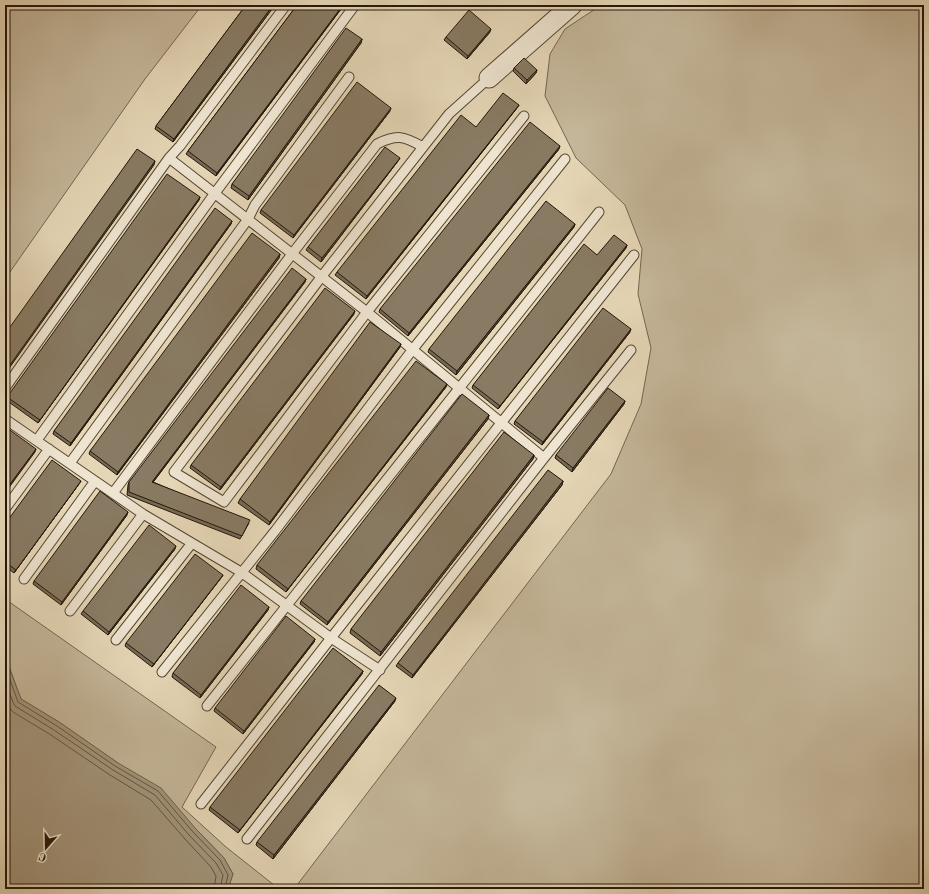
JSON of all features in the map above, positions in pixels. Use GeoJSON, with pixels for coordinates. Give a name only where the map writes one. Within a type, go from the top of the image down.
{"type":"FeatureCollection","features":[{"type":"Feature","properties":{"kind":"street"},"geometry":{"type":"LineString","coordinates":[[490,78],[572,5]]}},
{"type":"Feature","properties":{"kind":"lane"},"geometry":{"type":"LineString","coordinates":[[5,388],[169,158],[180,146],[286,5]]}},
{"type":"Feature","properties":{"kind":"lane"},"geometry":{"type":"LineString","coordinates":[[37,440],[215,193],[355,5]]}},
{"type":"Feature","properties":{"kind":"lane"},"geometry":{"type":"LineString","coordinates":[[70,464],[248,219],[255,205],[349,77]]}},
{"type":"Feature","properties":{"kind":"lane"},"geometry":{"type":"LineString","coordinates":[[490,78],[449,114],[322,276],[174,472],[224,502],[367,312],[524,116]]}},
{"type":"Feature","properties":{"kind":"lane"},"geometry":{"type":"LineString","coordinates":[[113,493],[292,254],[377,144],[388,138],[399,137],[412,140],[423,147]]}},
{"type":"Feature","properties":{"kind":"lane"},"geometry":{"type":"LineString","coordinates":[[169,158],[322,276],[413,349],[544,458]]}},
{"type":"Feature","properties":{"kind":"lane"},"geometry":{"type":"LineString","coordinates":[[162,672],[275,531],[413,349],[565,159]]}},
{"type":"Feature","properties":{"kind":"lane"},"geometry":{"type":"LineString","coordinates":[[207,706],[285,605],[296,595],[459,387],[600,212]]}},
{"type":"Feature","properties":{"kind":"lane"},"geometry":{"type":"LineString","coordinates":[[201,804],[634,255]]}},
{"type":"Feature","properties":{"kind":"lane"},"geometry":{"type":"LineString","coordinates":[[247,839],[544,458],[631,350]]}},
{"type":"Feature","properties":{"kind":"lane"},"geometry":{"type":"LineString","coordinates":[[5,418],[143,514],[241,572],[331,638],[380,670]]}},
{"type":"Feature","properties":{"kind":"lane"},"geometry":{"type":"LineString","coordinates":[[5,509],[49,449]]}},
{"type":"Feature","properties":{"kind":"lane"},"geometry":{"type":"LineString","coordinates":[[24,579],[95,481]]}},
{"type":"Feature","properties":{"kind":"lane"},"geometry":{"type":"LineString","coordinates":[[70,610],[143,514]]}},
{"type":"Feature","properties":{"kind":"lane"},"geometry":{"type":"LineString","coordinates":[[116,640],[192,543]]}},
{"type":"Feature","properties":{"kind":"shaded area"},"geometry":{"type":"Polygon","coordinates":[[[5,5],[202,5],[145,79],[5,279],[5,5]]]}},
{"type":"Feature","properties":{"kind":"shaded area"},"geometry":{"type":"Polygon","coordinates":[[[601,5],[919,5],[924,8],[924,889],[294,889],[611,474],[641,404],[651,348],[638,294],[642,249],[625,205],[576,158],[545,96],[550,54],[565,29],[601,5]]]}},
{"type":"Feature","properties":{"kind":"shaded area"},"geometry":{"type":"Polygon","coordinates":[[[5,599],[216,747],[182,807],[226,847],[279,889],[228,889],[233,874],[224,858],[196,829],[118,763],[59,722],[21,699],[10,669],[5,649],[5,599]]]}},
{"type":"Feature","properties":{"kind":"water"},"geometry":{"type":"Polygon","coordinates":[[[5,649],[10,670],[21,699],[59,722],[118,763],[161,788],[196,829],[224,858],[233,874],[228,889],[5,889],[5,649]]]}},
{"type":"Feature","properties":{"kind":"building"},"geometry":{"type":"Polygon","coordinates":[[[246,5],[273,5],[174,139],[156,126],[246,5]]]}},
{"type":"Feature","properties":{"kind":"building"},"geometry":{"type":"Polygon","coordinates":[[[297,5],[343,5],[217,173],[188,151],[297,5]]]}},
{"type":"Feature","properties":{"kind":"building"},"geometry":{"type":"Polygon","coordinates":[[[469,10],[491,29],[468,56],[446,37],[469,10]]]}},
{"type":"Feature","properties":{"kind":"building"},"geometry":{"type":"Polygon","coordinates":[[[346,28],[362,39],[249,196],[232,184],[346,28]]]}},
{"type":"Feature","properties":{"kind":"building"},"geometry":{"type":"Polygon","coordinates":[[[524,58],[537,70],[527,80],[514,68],[524,58]]]}},
{"type":"Feature","properties":{"kind":"building"},"geometry":{"type":"Polygon","coordinates":[[[357,82],[391,108],[294,235],[261,210],[357,82]]]}},
{"type":"Feature","properties":{"kind":"building"},"geometry":{"type":"Polygon","coordinates":[[[503,93],[519,105],[367,296],[337,272],[461,115],[476,127],[503,93]]]}},
{"type":"Feature","properties":{"kind":"building"},"geometry":{"type":"Polygon","coordinates":[[[530,122],[560,146],[409,333],[380,309],[530,122]]]}},
{"type":"Feature","properties":{"kind":"building"},"geometry":{"type":"Polygon","coordinates":[[[385,147],[400,158],[322,258],[308,247],[385,147]]]}},
{"type":"Feature","properties":{"kind":"building"},"geometry":{"type":"Polygon","coordinates":[[[137,149],[155,161],[5,372],[5,334],[137,149]]]}},
{"type":"Feature","properties":{"kind":"building"},"geometry":{"type":"Polygon","coordinates":[[[167,174],[200,197],[40,420],[7,397],[167,174]]]}},
{"type":"Feature","properties":{"kind":"building"},"geometry":{"type":"Polygon","coordinates":[[[546,201],[575,224],[457,371],[429,349],[546,201]]]}},
{"type":"Feature","properties":{"kind":"building"},"geometry":{"type":"Polygon","coordinates":[[[215,208],[232,221],[71,443],[54,431],[215,208]]]}},
{"type":"Feature","properties":{"kind":"building"},"geometry":{"type":"Polygon","coordinates":[[[252,233],[280,254],[118,472],[90,451],[252,233]]]}},
{"type":"Feature","properties":{"kind":"building"},"geometry":{"type":"Polygon","coordinates":[[[614,235],[627,245],[500,406],[473,385],[584,244],[597,255],[614,235]]]}},
{"type":"Feature","properties":{"kind":"building"},"geometry":{"type":"Polygon","coordinates":[[[292,268],[306,279],[152,482],[250,520],[242,536],[129,492],[129,482],[292,268]]]}},
{"type":"Feature","properties":{"kind":"building"},"geometry":{"type":"Polygon","coordinates":[[[325,288],[355,311],[221,487],[191,465],[325,288]]]}},
{"type":"Feature","properties":{"kind":"building"},"geometry":{"type":"Polygon","coordinates":[[[603,308],[631,329],[543,442],[515,421],[603,308]]]}},
{"type":"Feature","properties":{"kind":"building"},"geometry":{"type":"Polygon","coordinates":[[[370,322],[401,344],[270,522],[240,499],[370,322]]]}},
{"type":"Feature","properties":{"kind":"building"},"geometry":{"type":"Polygon","coordinates":[[[416,361],[447,384],[288,589],[257,565],[416,361]]]}},
{"type":"Feature","properties":{"kind":"building"},"geometry":{"type":"Polygon","coordinates":[[[608,388],[625,401],[573,468],[556,455],[608,388]]]}},
{"type":"Feature","properties":{"kind":"building"},"geometry":{"type":"Polygon","coordinates":[[[462,394],[489,415],[328,622],[301,601],[462,394]]]}},
{"type":"Feature","properties":{"kind":"building"},"geometry":{"type":"Polygon","coordinates":[[[7,428],[36,449],[5,491],[5,430],[7,428]]]}},
{"type":"Feature","properties":{"kind":"building"},"geometry":{"type":"Polygon","coordinates":[[[504,432],[534,455],[381,652],[351,629],[504,432]]]}},
{"type":"Feature","properties":{"kind":"building"},"geometry":{"type":"Polygon","coordinates":[[[52,460],[81,481],[16,570],[5,562],[5,524],[52,460]]]}},
{"type":"Feature","properties":{"kind":"building"},"geometry":{"type":"Polygon","coordinates":[[[548,470],[563,481],[413,675],[398,663],[548,470]]]}},
{"type":"Feature","properties":{"kind":"building"},"geometry":{"type":"Polygon","coordinates":[[[100,491],[128,512],[62,602],[34,581],[100,491]]]}},
{"type":"Feature","properties":{"kind":"building"},"geometry":{"type":"Polygon","coordinates":[[[149,525],[176,546],[109,632],[83,611],[149,525]]]}},
{"type":"Feature","properties":{"kind":"building"},"geometry":{"type":"Polygon","coordinates":[[[195,554],[223,575],[154,664],[126,643],[195,554]]]}},
{"type":"Feature","properties":{"kind":"building"},"geometry":{"type":"Polygon","coordinates":[[[241,585],[269,607],[201,695],[173,673],[241,585]]]}},
{"type":"Feature","properties":{"kind":"building"},"geometry":{"type":"Polygon","coordinates":[[[286,616],[315,639],[244,731],[215,708],[286,616]]]}},
{"type":"Feature","properties":{"kind":"building"},"geometry":{"type":"Polygon","coordinates":[[[333,648],[363,671],[240,830],[210,807],[333,648]]]}},
{"type":"Feature","properties":{"kind":"building"},"geometry":{"type":"Polygon","coordinates":[[[379,685],[396,698],[274,855],[257,842],[379,685]]]}}]}
